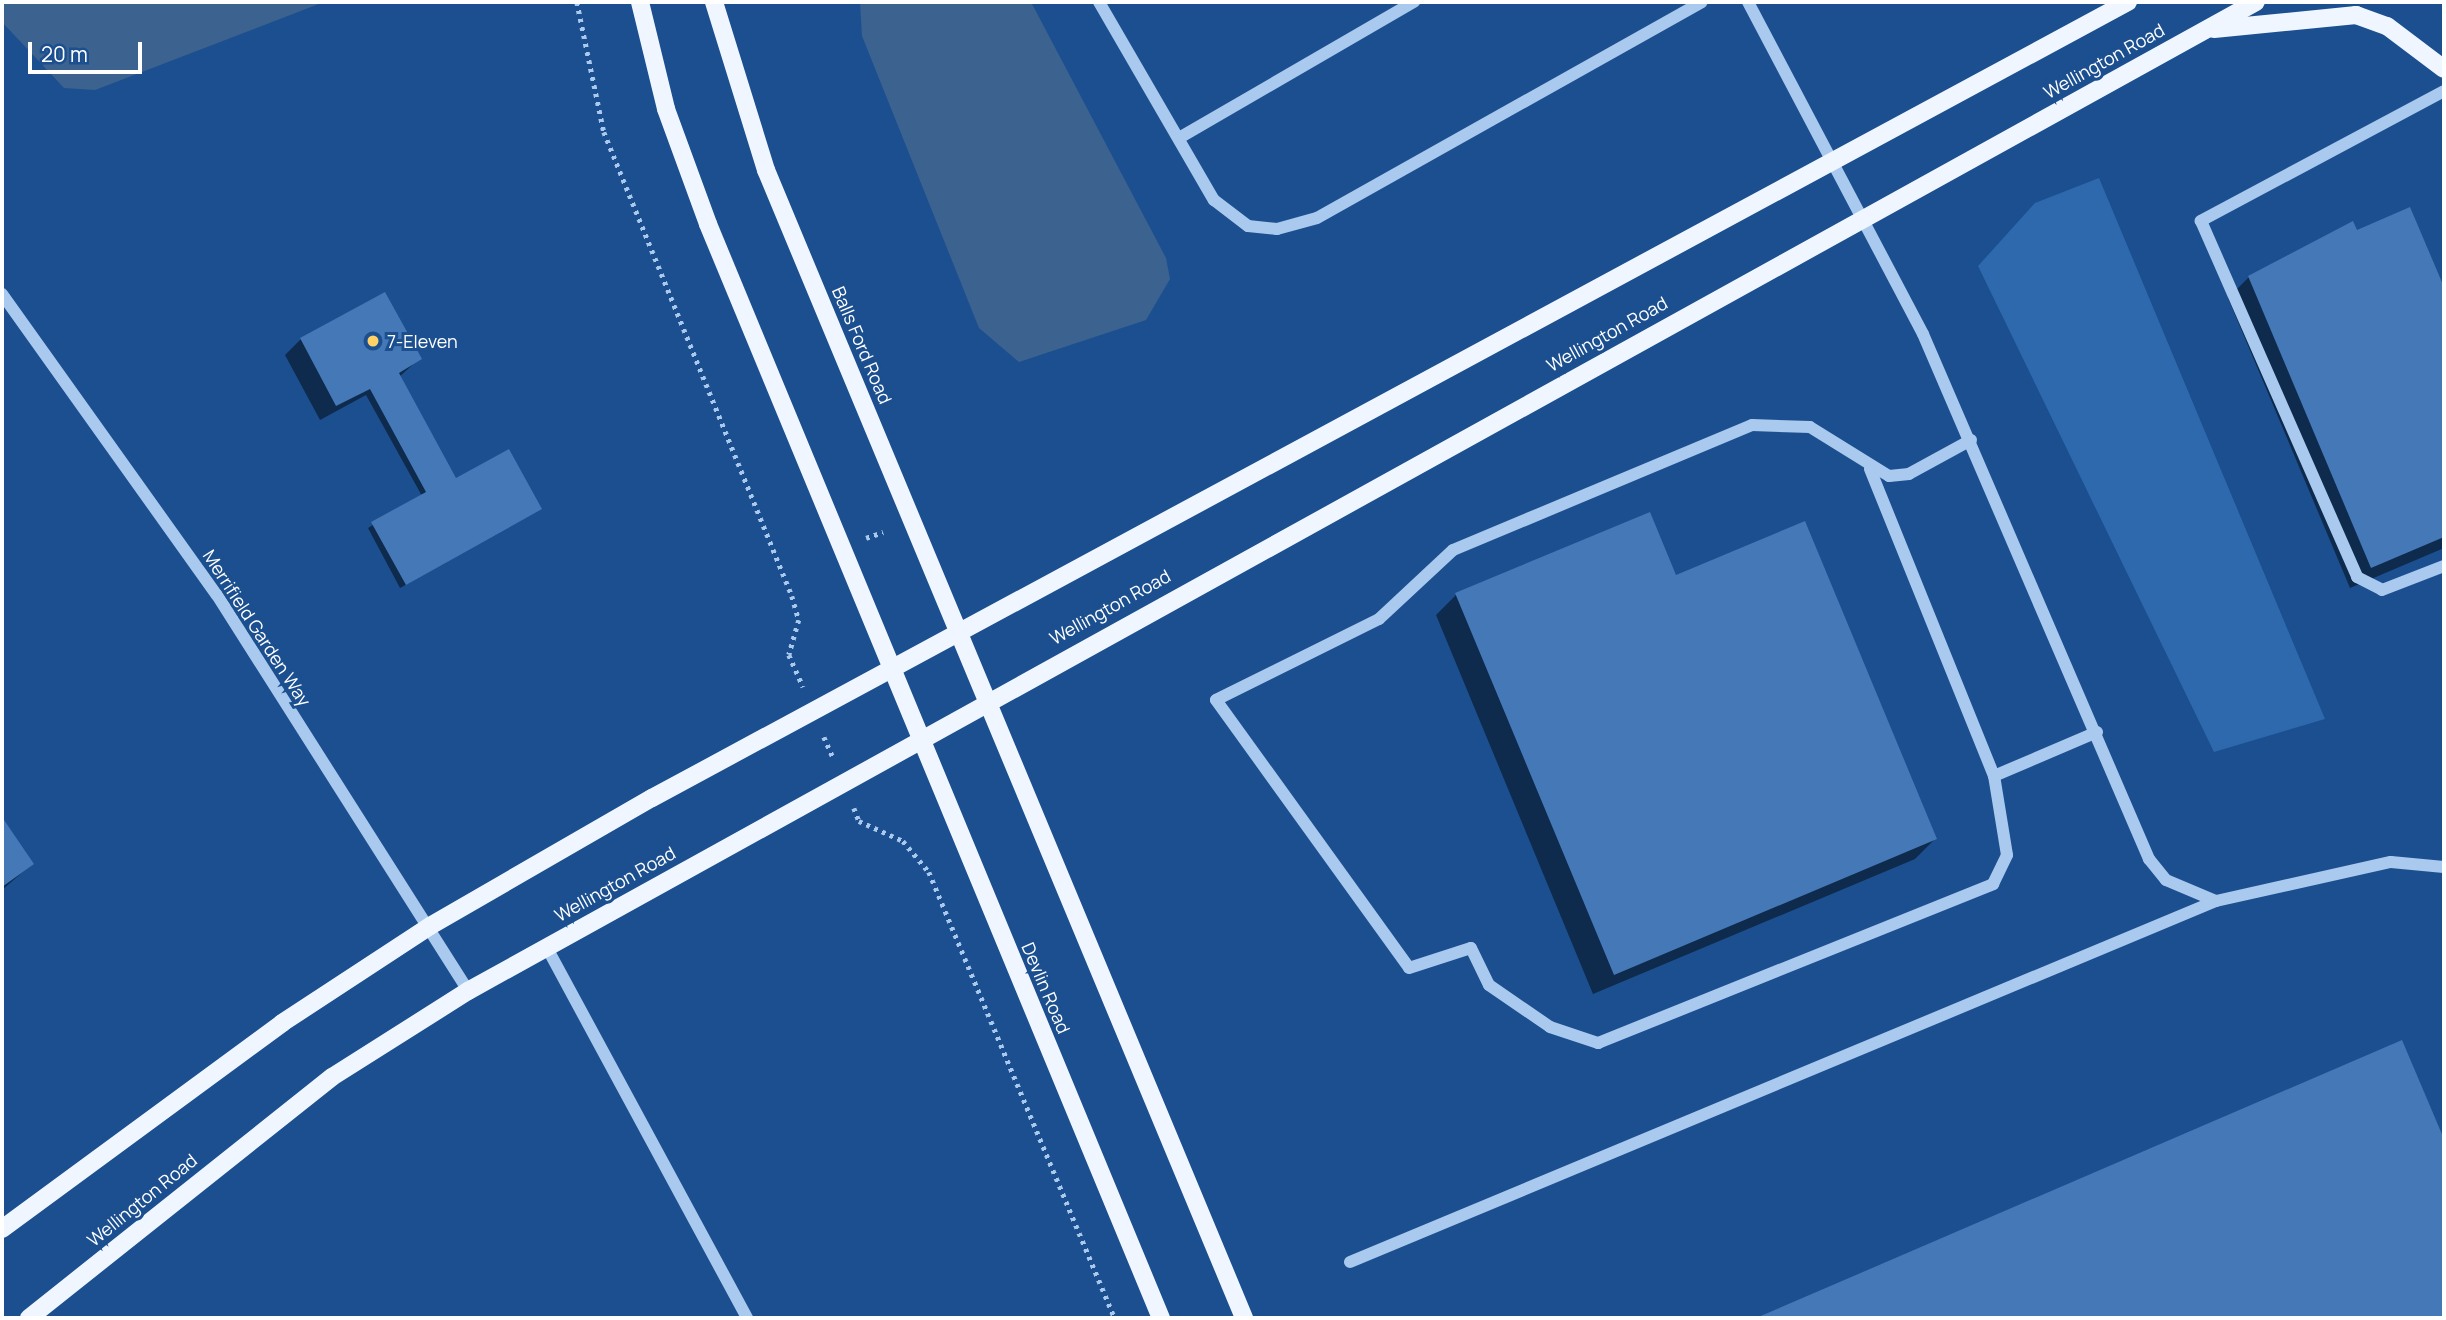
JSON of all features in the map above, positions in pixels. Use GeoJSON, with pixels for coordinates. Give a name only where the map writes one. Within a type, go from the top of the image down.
{"type":"FeatureCollection","features":[{"type":"Feature","properties":{"kind":"main road"},"geometry":{"type":"LineString","coordinates":[[640,2],[680,152],[894,673]]}},
{"type":"Feature","properties":{"kind":"main road","name":"Balls Ford Road"},"geometry":{"type":"LineString","coordinates":[[714,2],[766,170],[988,699]]}},
{"type":"Feature","properties":{"kind":"main road"},"geometry":{"type":"LineString","coordinates":[[2,1229],[282,1023],[430,926],[652,798],[894,673],[2128,2]]}},
{"type":"Feature","properties":{"kind":"main road","name":"Wellington Road"},"geometry":{"type":"LineString","coordinates":[[29,1318],[332,1077],[468,991],[919,737],[2256,2]]}},
{"type":"Feature","properties":{"kind":"main road"},"geometry":{"type":"LineString","coordinates":[[2204,30],[2356,15],[2386,26],[2444,69]]}},
{"type":"Feature","properties":{"kind":"main road","name":"Devlin Road"},"geometry":{"type":"LineString","coordinates":[[894,673],[1161,1318]]}},
{"type":"Feature","properties":{"kind":"main road"},"geometry":{"type":"LineString","coordinates":[[988,699],[1244,1318]]}},
{"type":"Feature","properties":{"kind":"street"},"geometry":{"type":"LineString","coordinates":[[1099,2],[1214,200],[1248,226],[1278,229],[1317,218],[1702,2]]}},
{"type":"Feature","properties":{"kind":"street"},"geometry":{"type":"LineString","coordinates":[[1179,138],[1414,2]]}},
{"type":"Feature","properties":{"kind":"street"},"geometry":{"type":"LineString","coordinates":[[1748,2],[1862,218],[1971,440],[2149,859],[2189,895],[2216,901]]}},
{"type":"Feature","properties":{"kind":"street"},"geometry":{"type":"LineString","coordinates":[[2444,91],[2201,221],[2357,577],[2382,590],[2444,566]]}},
{"type":"Feature","properties":{"kind":"street","name":"Merrifield Garden Way"},"geometry":{"type":"LineString","coordinates":[[2,294],[217,595],[430,926],[468,991]]}},
{"type":"Feature","properties":{"kind":"street"},"geometry":{"type":"LineString","coordinates":[[1752,425],[1810,428],[1839,441],[1870,469],[1994,776],[2007,855],[1993,884],[1598,1043],[1550,1027],[1489,985],[1471,948],[1409,968],[1216,700],[1380,619],[1453,550],[1752,425]]}},
{"type":"Feature","properties":{"kind":"street"},"geometry":{"type":"LineString","coordinates":[[1870,469],[1909,474],[1971,440]]}},
{"type":"Feature","properties":{"kind":"street"},"geometry":{"type":"LineString","coordinates":[[1994,776],[2097,732]]}},
{"type":"Feature","properties":{"kind":"street"},"geometry":{"type":"LineString","coordinates":[[1350,1262],[2216,901],[2391,862],[2444,867]]}},
{"type":"Feature","properties":{"kind":"street"},"geometry":{"type":"LineString","coordinates":[[546,946],[747,1318]]}},
{"type":"Feature","properties":{"kind":"path"},"geometry":{"type":"LineString","coordinates":[[577,2],[604,132],[792,596],[799,620],[789,655],[800,680]]}},
{"type":"Feature","properties":{"kind":"path"},"geometry":{"type":"LineString","coordinates":[[862,540],[883,532]]}},
{"type":"Feature","properties":{"kind":"path"},"geometry":{"type":"LineString","coordinates":[[851,799],[859,821],[903,841],[929,872],[1115,1318]]}},
{"type":"Feature","properties":{"kind":"shaded area"},"geometry":{"type":"Polygon","coordinates":[[[2,2],[324,2],[95,90],[64,88],[2,22],[2,2]]]}},
{"type":"Feature","properties":{"kind":"shaded area"},"geometry":{"type":"Polygon","coordinates":[[[860,2],[1031,2],[1166,258],[1170,279],[1146,320],[1019,362],[979,328],[862,36],[860,2]]]}},
{"type":"Feature","properties":{"kind":"shaded area"},"geometry":{"type":"Polygon","coordinates":[[[2099,178],[2325,719],[2214,752],[1978,266],[2035,203],[2099,178]]]}},
{"type":"Feature","properties":{"kind":"building"},"geometry":{"type":"Polygon","coordinates":[[[2410,207],[2444,287],[2444,537],[2371,568],[2248,276],[2353,221],[2357,230],[2410,207]]]}},
{"type":"Feature","properties":{"kind":"building"},"geometry":{"type":"Polygon","coordinates":[[[385,292],[422,359],[399,373],[456,478],[509,449],[542,509],[406,585],[371,522],[426,492],[370,389],[336,406],[300,338],[385,292]]]}},
{"type":"Feature","properties":{"kind":"building"},"geometry":{"type":"Polygon","coordinates":[[[1650,512],[1676,575],[1805,521],[1937,839],[1614,975],[1455,593],[1650,512]]]}},
{"type":"Feature","properties":{"kind":"building"},"geometry":{"type":"Polygon","coordinates":[[[2,817],[34,864],[2,887],[2,817]]]}},
{"type":"Feature","properties":{"kind":"building"},"geometry":{"type":"Polygon","coordinates":[[[2402,1040],[2444,1139],[2444,1318],[1756,1318],[2402,1040]]]}},
{"type":"Feature","properties":{"kind":"place","name":"7-Eleven"},"geometry":{"type":"Point","coordinates":[373,341]}}]}
